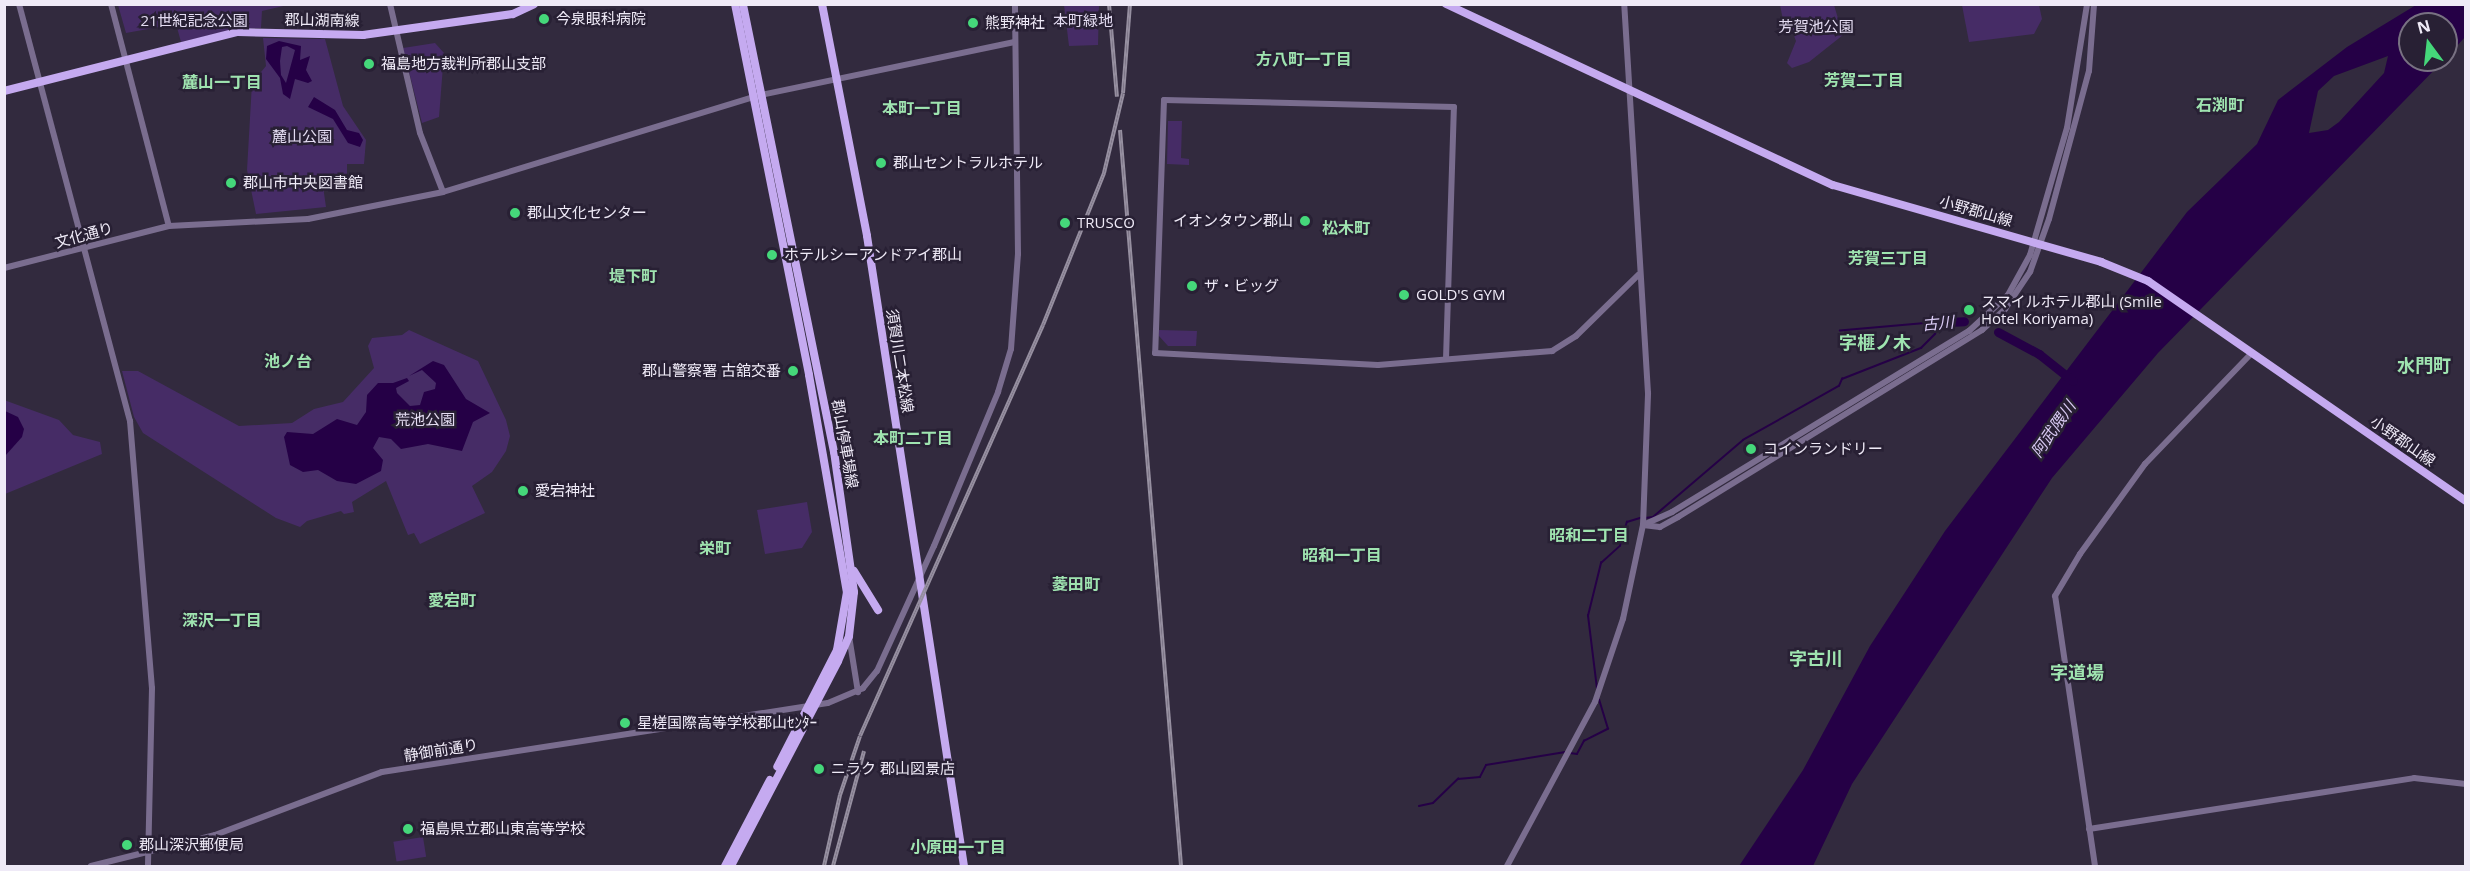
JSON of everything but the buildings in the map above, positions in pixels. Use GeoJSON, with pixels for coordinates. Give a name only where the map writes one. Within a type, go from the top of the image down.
{"type":"FeatureCollection","features":[{"type":"Feature","properties":{"kind":"main road","name":"郡山湖南線"},"geometry":{"type":"LineString","coordinates":[[4,91],[244,31],[347,35],[394,31],[513,14],[534,4]]}},
{"type":"Feature","properties":{"kind":"main road","name":"郡山停車場線"},"geometry":{"type":"LineString","coordinates":[[731,867],[816,705],[849,636],[853,603],[851,567],[834,452],[735,4]]}},
{"type":"Feature","properties":{"kind":"main road","name":"郡山停車場線"},"geometry":{"type":"LineString","coordinates":[[725,867],[837,650],[847,592],[757,96],[743,4]]}},
{"type":"Feature","properties":{"kind":"main road","name":"須賀川二本松線"},"geometry":{"type":"LineString","coordinates":[[822,4],[864,220],[964,867]]}},
{"type":"Feature","properties":{"kind":"main road","name":"小野郡山線"},"geometry":{"type":"LineString","coordinates":[[1446,4],[1833,185],[2101,262],[2148,281],[2466,501]]}},
{"type":"Feature","properties":{"kind":"main road"},"geometry":{"type":"LineString","coordinates":[[851,567],[878,610]]}},
{"type":"Feature","properties":{"kind":"street"},"geometry":{"type":"LineString","coordinates":[[19,4],[126,404],[132,445],[152,688],[148,867]]}},
{"type":"Feature","properties":{"kind":"street"},"geometry":{"type":"LineString","coordinates":[[111,4],[169,226]]}},
{"type":"Feature","properties":{"kind":"street"},"geometry":{"type":"LineString","coordinates":[[390,4],[394,31],[420,132],[443,192]]}},
{"type":"Feature","properties":{"kind":"street"},"geometry":{"type":"LineString","coordinates":[[858,692],[877,671],[919,578],[998,392],[1011,349],[1018,254],[1015,4]]}},
{"type":"Feature","properties":{"kind":"street"},"geometry":{"type":"LineString","coordinates":[[1507,867],[1580,734],[1599,692],[1623,619],[1643,525],[1649,426],[1638,275],[1624,4]]}},
{"type":"Feature","properties":{"kind":"street"},"geometry":{"type":"LineString","coordinates":[[2038,244],[2067,128],[2087,4]]}},
{"type":"Feature","properties":{"kind":"street"},"geometry":{"type":"LineString","coordinates":[[1643,525],[1672,512],[1977,326],[2008,295],[2038,244],[2087,81],[2094,4]]}},
{"type":"Feature","properties":{"kind":"street","name":"文化通り"},"geometry":{"type":"LineString","coordinates":[[4,268],[169,226],[308,219],[443,192],[757,96],[1015,42]]}},
{"type":"Feature","properties":{"kind":"street"},"geometry":{"type":"LineString","coordinates":[[1446,359],[1454,107],[1164,100],[1155,353],[1378,365],[1446,359],[1560,348],[1638,275]]}},
{"type":"Feature","properties":{"kind":"street"},"geometry":{"type":"LineString","coordinates":[[2095,867],[2055,596],[2080,554],[2145,464],[2252,353]]}},
{"type":"Feature","properties":{"kind":"street"},"geometry":{"type":"LineString","coordinates":[[849,636],[858,692]]}},
{"type":"Feature","properties":{"kind":"street","name":"静御前通り"},"geometry":{"type":"LineString","coordinates":[[91,867],[149,855],[215,835],[382,772],[816,705],[858,692]]}},
{"type":"Feature","properties":{"kind":"street"},"geometry":{"type":"LineString","coordinates":[[2089,828],[2414,778],[2466,784]]}},
{"type":"Feature","properties":{"kind":"green space","name":"21世紀記念公園"},"geometry":{"type":"Polygon","coordinates":[[[292,4],[262,11],[261,28],[240,28],[181,42],[176,24],[126,33],[118,5],[292,4]]]}},
{"type":"Feature","properties":{"kind":"green space","name":"本町緑地"},"geometry":{"type":"Polygon","coordinates":[[[1064,5],[1099,5],[1098,45],[1069,46],[1064,5]]]}},
{"type":"Feature","properties":{"kind":"green space","name":"芳賀池公園"},"geometry":{"type":"Polygon","coordinates":[[[1780,5],[1834,5],[1843,35],[1809,62],[1792,68],[1787,63],[1796,41],[1791,28],[1783,20],[1780,5]]]}},
{"type":"Feature","properties":{"kind":"green space"},"geometry":{"type":"Polygon","coordinates":[[[1962,5],[2039,5],[2042,19],[2034,34],[1969,42],[1962,5]]]}},
{"type":"Feature","properties":{"kind":"green space","name":"麓山公園"},"geometry":{"type":"Polygon","coordinates":[[[263,38],[325,39],[343,106],[366,140],[364,164],[347,164],[347,178],[323,186],[326,207],[256,214],[247,170],[252,83],[266,66],[263,38]]]}},
{"type":"Feature","properties":{"kind":"green space"},"geometry":{"type":"Polygon","coordinates":[[[435,43],[444,53],[439,117],[422,123],[403,48],[435,43]]]}},
{"type":"Feature","properties":{"kind":"green space"},"geometry":{"type":"Polygon","coordinates":[[[1168,121],[1182,121],[1181,158],[1189,159],[1189,165],[1167,164],[1168,121]]]}},
{"type":"Feature","properties":{"kind":"green space","name":"荒池公園"},"geometry":{"type":"Polygon","coordinates":[[[409,330],[478,361],[506,420],[510,436],[506,451],[492,472],[472,486],[485,513],[420,544],[414,533],[408,535],[386,481],[352,502],[354,512],[344,514],[341,511],[307,521],[300,527],[276,518],[143,433],[134,417],[122,371],[138,371],[239,426],[292,423],[314,409],[343,402],[374,368],[368,346],[372,338],[402,335],[409,330]]]}},
{"type":"Feature","properties":{"kind":"green space"},"geometry":{"type":"Polygon","coordinates":[[[1159,330],[1197,331],[1196,346],[1168,346],[1159,336],[1159,330]]]}},
{"type":"Feature","properties":{"kind":"green space"},"geometry":{"type":"Polygon","coordinates":[[[4,400],[59,420],[73,435],[100,442],[102,454],[5,494],[4,400]]]}},
{"type":"Feature","properties":{"kind":"green space"},"geometry":{"type":"Polygon","coordinates":[[[807,502],[812,532],[802,548],[765,554],[757,510],[807,502]]]}},
{"type":"Feature","properties":{"kind":"green space"},"geometry":{"type":"Polygon","coordinates":[[[423,837],[426,857],[396,861],[393,842],[423,837]]]}},
{"type":"Feature","properties":{"kind":"water"},"geometry":{"type":"Polygon","coordinates":[[[2416,5],[2465,5],[2465,37],[2458,45],[2458,12],[2404,12],[2416,5]]]}},
{"type":"Feature","properties":{"kind":"water","name":"阿武隈川"},"geometry":{"type":"Polygon","coordinates":[[[2398,16],[2398,72],[2432,72],[2158,353],[2052,478],[1852,784],[1813,866],[1739,866],[1803,770],[1870,646],[1945,531],[2187,212],[2257,144],[2278,100],[2347,47],[2398,16]],[[2388,56],[2334,76],[2318,91],[2309,133],[2328,130],[2339,122],[2384,73],[2388,56]]]}},
{"type":"Feature","properties":{"kind":"water"},"geometry":{"type":"Polygon","coordinates":[[[279,41],[301,46],[300,60],[310,56],[306,70],[312,81],[308,83],[295,79],[290,99],[283,94],[280,78],[266,59],[267,46],[279,41]],[[287,46],[282,47],[281,75],[286,83],[295,50],[287,46]]]}},
{"type":"Feature","properties":{"kind":"water"},"geometry":{"type":"Polygon","coordinates":[[[314,97],[335,110],[347,130],[359,133],[363,140],[360,147],[348,143],[333,119],[308,107],[314,97]]]}},
{"type":"Feature","properties":{"kind":"water"},"geometry":{"type":"Polygon","coordinates":[[[433,361],[444,365],[466,399],[490,413],[473,422],[462,451],[428,444],[401,449],[391,439],[379,437],[373,448],[383,460],[381,471],[356,484],[337,481],[318,470],[303,472],[290,465],[284,437],[287,432],[313,434],[337,419],[357,425],[366,412],[367,395],[378,383],[393,383],[407,378],[409,381],[396,388],[397,393],[410,406],[420,405],[424,392],[435,389],[436,383],[422,370],[409,376],[433,361]]]}},
{"type":"Feature","properties":{"kind":"water"},"geometry":{"type":"Polygon","coordinates":[[[5,411],[18,417],[24,429],[22,437],[5,456],[5,411]]]}},
{"type":"Feature","properties":{"kind":"waterway","name":"古川"},"geometry":{"type":"LineString","coordinates":[[1931,323],[1964,321]]}},
{"type":"Feature","properties":{"kind":"waterway"},"geometry":{"type":"LineString","coordinates":[[1645,518],[1653,517],[1743,440],[1839,386],[1842,379],[1921,348],[1935,334],[1931,323],[1840,331]]}},
{"type":"Feature","properties":{"kind":"waterway","name":"古川"},"geometry":{"type":"LineString","coordinates":[[1998,332],[2039,354],[2073,381]]}},
{"type":"Feature","properties":{"kind":"waterway"},"geometry":{"type":"LineString","coordinates":[[1597,689],[1588,616],[1601,563],[1620,546],[1627,522],[1640,518]]}},
{"type":"Feature","properties":{"kind":"waterway"},"geometry":{"type":"LineString","coordinates":[[1570,753],[1577,754],[1584,741],[1608,729],[1599,700]]}},
{"type":"Feature","properties":{"kind":"waterway"},"geometry":{"type":"LineString","coordinates":[[1419,806],[1433,803],[1458,779],[1480,777],[1486,765],[1565,752]]}},
{"type":"Feature","properties":{"kind":"railway"},"geometry":{"type":"LineString","coordinates":[[1109,4],[1117,97]]}},
{"type":"Feature","properties":{"kind":"railway"},"geometry":{"type":"LineString","coordinates":[[824,866],[840,795],[860,736],[1043,325],[1104,173],[1123,93],[1130,4]]}},
{"type":"Feature","properties":{"kind":"railway"},"geometry":{"type":"LineString","coordinates":[[1120,130],[1181,866]]}},
{"type":"Feature","properties":{"kind":"railway"},"geometry":{"type":"LineString","coordinates":[[833,866],[864,751]]}},
{"type":"Feature","properties":{"kind":"place","name":"今泉眼科病院"},"geometry":{"type":"Point","coordinates":[544,19]}},
{"type":"Feature","properties":{"kind":"place","name":"熊野神社"},"geometry":{"type":"Point","coordinates":[973,23]}},
{"type":"Feature","properties":{"kind":"place","name":"福島地方裁判所郡山支部"},"geometry":{"type":"Point","coordinates":[369,64]}},
{"type":"Feature","properties":{"kind":"place","name":"郡山セントラルホテル"},"geometry":{"type":"Point","coordinates":[881,163]}},
{"type":"Feature","properties":{"kind":"place","name":"郡山市中央図書館"},"geometry":{"type":"Point","coordinates":[231,183]}},
{"type":"Feature","properties":{"kind":"place","name":"郡山文化センター"},"geometry":{"type":"Point","coordinates":[515,213]}},
{"type":"Feature","properties":{"kind":"place","name":"イオンタウン郡山"},"geometry":{"type":"Point","coordinates":[1305,221]}},
{"type":"Feature","properties":{"kind":"place","name":"TRUSCO"},"geometry":{"type":"Point","coordinates":[1065,223]}},
{"type":"Feature","properties":{"kind":"place","name":"ホテルシーアンドアイ郡山"},"geometry":{"type":"Point","coordinates":[772,255]}},
{"type":"Feature","properties":{"kind":"place","name":"ザ・ビッグ"},"geometry":{"type":"Point","coordinates":[1192,286]}},
{"type":"Feature","properties":{"kind":"place","name":"GOLD'S GYM"},"geometry":{"type":"Point","coordinates":[1404,295]}},
{"type":"Feature","properties":{"kind":"place","name":"スマイルホテル郡山 (Smile Hotel Koriyama)"},"geometry":{"type":"Point","coordinates":[1969,310]}},
{"type":"Feature","properties":{"kind":"place","name":"郡山警察署 古舘交番"},"geometry":{"type":"Point","coordinates":[793,371]}},
{"type":"Feature","properties":{"kind":"place","name":"コインランドリー"},"geometry":{"type":"Point","coordinates":[1751,449]}},
{"type":"Feature","properties":{"kind":"place","name":"愛宕神社"},"geometry":{"type":"Point","coordinates":[523,491]}},
{"type":"Feature","properties":{"kind":"place","name":"星槎国際高等学校郡山ｾﾝﾀｰ"},"geometry":{"type":"Point","coordinates":[625,723]}},
{"type":"Feature","properties":{"kind":"place","name":"ニラク 郡山図景店"},"geometry":{"type":"Point","coordinates":[819,769]}},
{"type":"Feature","properties":{"kind":"place","name":"福島県立郡山東高等学校"},"geometry":{"type":"Point","coordinates":[408,829]}},
{"type":"Feature","properties":{"kind":"place","name":"郡山深沢郵便局"},"geometry":{"type":"Point","coordinates":[127,845]}},
{"type":"Feature","properties":{"kind":"district","name":"方八町一丁目"},"geometry":{"type":"Point","coordinates":[1304,59]}},
{"type":"Feature","properties":{"kind":"district","name":"芳賀二丁目"},"geometry":{"type":"Point","coordinates":[1864,80]}},
{"type":"Feature","properties":{"kind":"district","name":"麓山一丁目"},"geometry":{"type":"Point","coordinates":[222,82]}},
{"type":"Feature","properties":{"kind":"district","name":"石渕町"},"geometry":{"type":"Point","coordinates":[2220,105]}},
{"type":"Feature","properties":{"kind":"district","name":"本町一丁目"},"geometry":{"type":"Point","coordinates":[922,108]}},
{"type":"Feature","properties":{"kind":"district","name":"松木町"},"geometry":{"type":"Point","coordinates":[1346,228]}},
{"type":"Feature","properties":{"kind":"district","name":"芳賀三丁目"},"geometry":{"type":"Point","coordinates":[1888,258]}},
{"type":"Feature","properties":{"kind":"district","name":"堤下町"},"geometry":{"type":"Point","coordinates":[633,276]}},
{"type":"Feature","properties":{"kind":"district","name":"字榧ノ木"},"geometry":{"type":"Point","coordinates":[1875,342]}},
{"type":"Feature","properties":{"kind":"district","name":"池ノ台"},"geometry":{"type":"Point","coordinates":[288,361]}},
{"type":"Feature","properties":{"kind":"district","name":"水門町"},"geometry":{"type":"Point","coordinates":[2424,365]}},
{"type":"Feature","properties":{"kind":"district","name":"本町二丁目"},"geometry":{"type":"Point","coordinates":[913,438]}},
{"type":"Feature","properties":{"kind":"district","name":"昭和二丁目"},"geometry":{"type":"Point","coordinates":[1589,535]}},
{"type":"Feature","properties":{"kind":"district","name":"栄町"},"geometry":{"type":"Point","coordinates":[715,548]}},
{"type":"Feature","properties":{"kind":"district","name":"昭和一丁目"},"geometry":{"type":"Point","coordinates":[1342,555]}},
{"type":"Feature","properties":{"kind":"district","name":"菱田町"},"geometry":{"type":"Point","coordinates":[1076,584]}},
{"type":"Feature","properties":{"kind":"district","name":"愛宕町"},"geometry":{"type":"Point","coordinates":[452,600]}},
{"type":"Feature","properties":{"kind":"district","name":"深沢一丁目"},"geometry":{"type":"Point","coordinates":[222,620]}},
{"type":"Feature","properties":{"kind":"district","name":"字古川"},"geometry":{"type":"Point","coordinates":[1816,658]}},
{"type":"Feature","properties":{"kind":"district","name":"字道場"},"geometry":{"type":"Point","coordinates":[2077,672]}},
{"type":"Feature","properties":{"kind":"district","name":"小原田一丁目"},"geometry":{"type":"Point","coordinates":[958,847]}}]}
